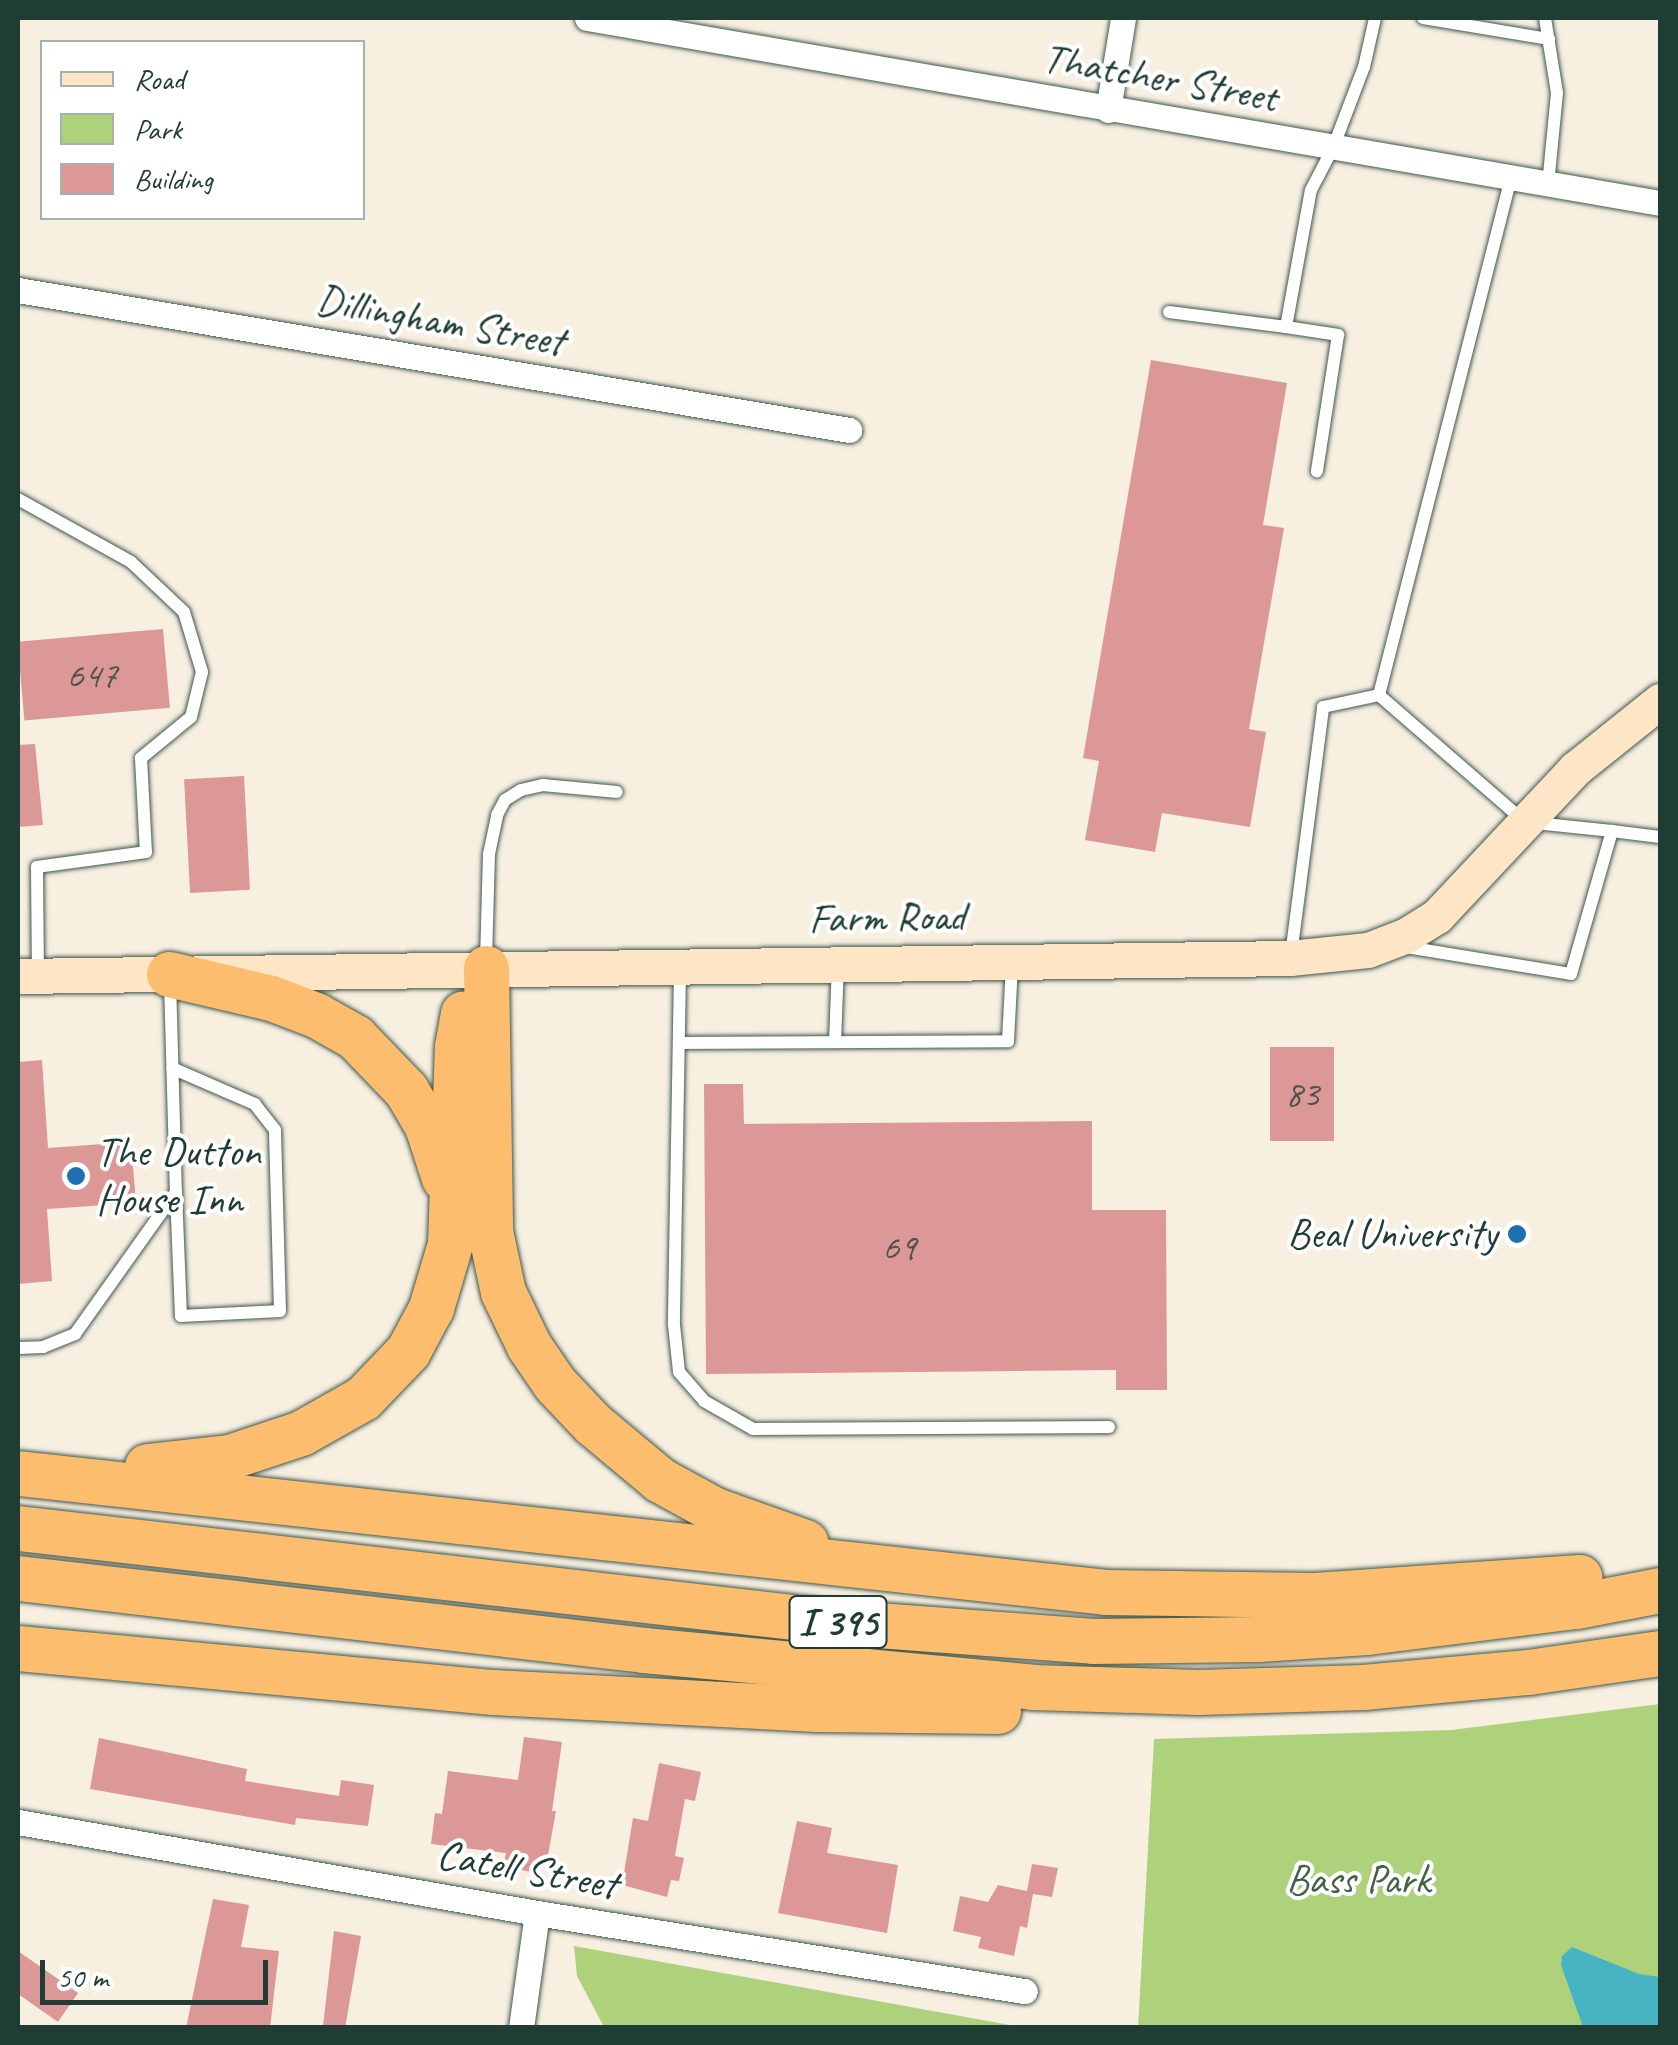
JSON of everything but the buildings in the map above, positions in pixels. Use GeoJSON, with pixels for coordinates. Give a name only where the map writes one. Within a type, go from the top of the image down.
{"type":"FeatureCollection","features":[{"type":"Feature","properties":{"kind":"highway"},"geometry":{"type":"LineString","coordinates":[[18,1464],[151,1466],[206,1462],[276,1443],[362,1398],[408,1351],[440,1285],[451,1224],[459,1036],[465,1006],[486,968]]}},
{"type":"Feature","properties":{"kind":"highway"},"geometry":{"type":"LineString","coordinates":[[486,968],[493,1254],[518,1327],[555,1384],[636,1462],[715,1510],[835,1551],[982,1582]]}},
{"type":"Feature","properties":{"kind":"highway"},"geometry":{"type":"LineString","coordinates":[[169,974],[294,1006],[335,1025],[370,1049],[406,1090],[426,1126],[447,1186],[451,1224]]}},
{"type":"Feature","properties":{"kind":"highway"},"geometry":{"type":"LineString","coordinates":[[18,1473],[982,1582],[1171,1595],[1314,1595],[1660,1568]]}},
{"type":"Feature","properties":{"kind":"highway","name":"I 395"},"geometry":{"type":"LineString","coordinates":[[18,1528],[837,1622],[1093,1641],[1258,1639],[1366,1632],[1560,1608],[1660,1590]]}},
{"type":"Feature","properties":{"kind":"highway","name":"I 395"},"geometry":{"type":"LineString","coordinates":[[18,1578],[662,1652],[995,1684],[1198,1692],[1419,1683],[1660,1653]]}},
{"type":"Feature","properties":{"kind":"highway"},"geometry":{"type":"LineString","coordinates":[[18,1648],[454,1689],[834,1710],[1224,1704],[1419,1683]]}},
{"type":"Feature","properties":{"kind":"street","name":"Thatcher Street"},"geometry":{"type":"LineString","coordinates":[[587,18],[1660,204]]}},
{"type":"Feature","properties":{"kind":"street"},"geometry":{"type":"LineString","coordinates":[[1108,110],[1122,18]]}},
{"type":"Feature","properties":{"kind":"street","name":"Dillingham Street"},"geometry":{"type":"LineString","coordinates":[[18,290],[848,430]]}},
{"type":"Feature","properties":{"kind":"street","name":"Farm Road"},"geometry":{"type":"LineString","coordinates":[[28,976],[1290,958],[1388,944],[1437,916],[1596,749],[1660,701]]}},
{"type":"Feature","properties":{"kind":"street","name":"Catell Street"},"geometry":{"type":"LineString","coordinates":[[18,1822],[537,1912],[1025,1990]]}},
{"type":"Feature","properties":{"kind":"street"},"geometry":{"type":"LineString","coordinates":[[521,2028],[537,1912]]}},
{"type":"Feature","properties":{"kind":"lane"},"geometry":{"type":"LineString","coordinates":[[1286,328],[1311,190],[1334,148],[1364,68],[1375,18]]}},
{"type":"Feature","properties":{"kind":"lane"},"geometry":{"type":"LineString","coordinates":[[1423,18],[1550,39]]}},
{"type":"Feature","properties":{"kind":"lane"},"geometry":{"type":"LineString","coordinates":[[1545,18],[1557,93],[1548,184]]}},
{"type":"Feature","properties":{"kind":"lane"},"geometry":{"type":"LineString","coordinates":[[1379,695],[1511,178]]}},
{"type":"Feature","properties":{"kind":"lane"},"geometry":{"type":"LineString","coordinates":[[1169,312],[1338,335],[1317,471]]}},
{"type":"Feature","properties":{"kind":"lane"},"geometry":{"type":"LineString","coordinates":[[18,499],[131,562],[184,612],[202,672],[191,717],[141,758],[146,852],[37,867],[28,976]]}},
{"type":"Feature","properties":{"kind":"lane"},"geometry":{"type":"LineString","coordinates":[[1379,695],[1525,822],[1660,837]]}},
{"type":"Feature","properties":{"kind":"lane"},"geometry":{"type":"LineString","coordinates":[[1290,958],[1323,707],[1379,695]]}},
{"type":"Feature","properties":{"kind":"lane"},"geometry":{"type":"LineString","coordinates":[[486,968],[489,854],[496,815],[505,800],[521,790],[543,785],[616,792]]}},
{"type":"Feature","properties":{"kind":"lane"},"geometry":{"type":"LineString","coordinates":[[1388,944],[1571,974],[1612,831]]}},
{"type":"Feature","properties":{"kind":"lane"},"geometry":{"type":"LineString","coordinates":[[678,1043],[1008,1041],[1012,961]]}},
{"type":"Feature","properties":{"kind":"lane"},"geometry":{"type":"LineString","coordinates":[[835,1042],[838,964]]}},
{"type":"Feature","properties":{"kind":"lane"},"geometry":{"type":"LineString","coordinates":[[680,966],[674,1324],[678,1372],[704,1401],[752,1429],[1110,1428]]}},
{"type":"Feature","properties":{"kind":"lane"},"geometry":{"type":"LineString","coordinates":[[169,974],[172,1068],[176,1192],[181,1316],[280,1311],[276,1130],[255,1104],[172,1068]]}},
{"type":"Feature","properties":{"kind":"lane"},"geometry":{"type":"LineString","coordinates":[[18,1348],[43,1347],[75,1334],[176,1192]]}},
{"type":"Feature","properties":{"kind":"green space","name":"Bass Park"},"geometry":{"type":"Polygon","coordinates":[[[1660,1704],[1660,2027],[1138,2028],[1154,1739],[1451,1730],[1660,1704]]]}},
{"type":"Feature","properties":{"kind":"green space"},"geometry":{"type":"Polygon","coordinates":[[[574,1946],[1021,2027],[604,2027],[577,1976],[574,1946]]]}},
{"type":"Feature","properties":{"kind":"water"},"geometry":{"type":"Polygon","coordinates":[[[1572,1947],[1639,1974],[1660,1977],[1660,2027],[1583,2027],[1561,1965],[1562,1956],[1572,1947]]]}},
{"type":"Feature","properties":{"kind":"place","name":"The Dutton House Inn"},"geometry":{"type":"Point","coordinates":[76,1176]}},
{"type":"Feature","properties":{"kind":"place","name":"Beal University"},"geometry":{"type":"Point","coordinates":[1517,1234]}}]}
